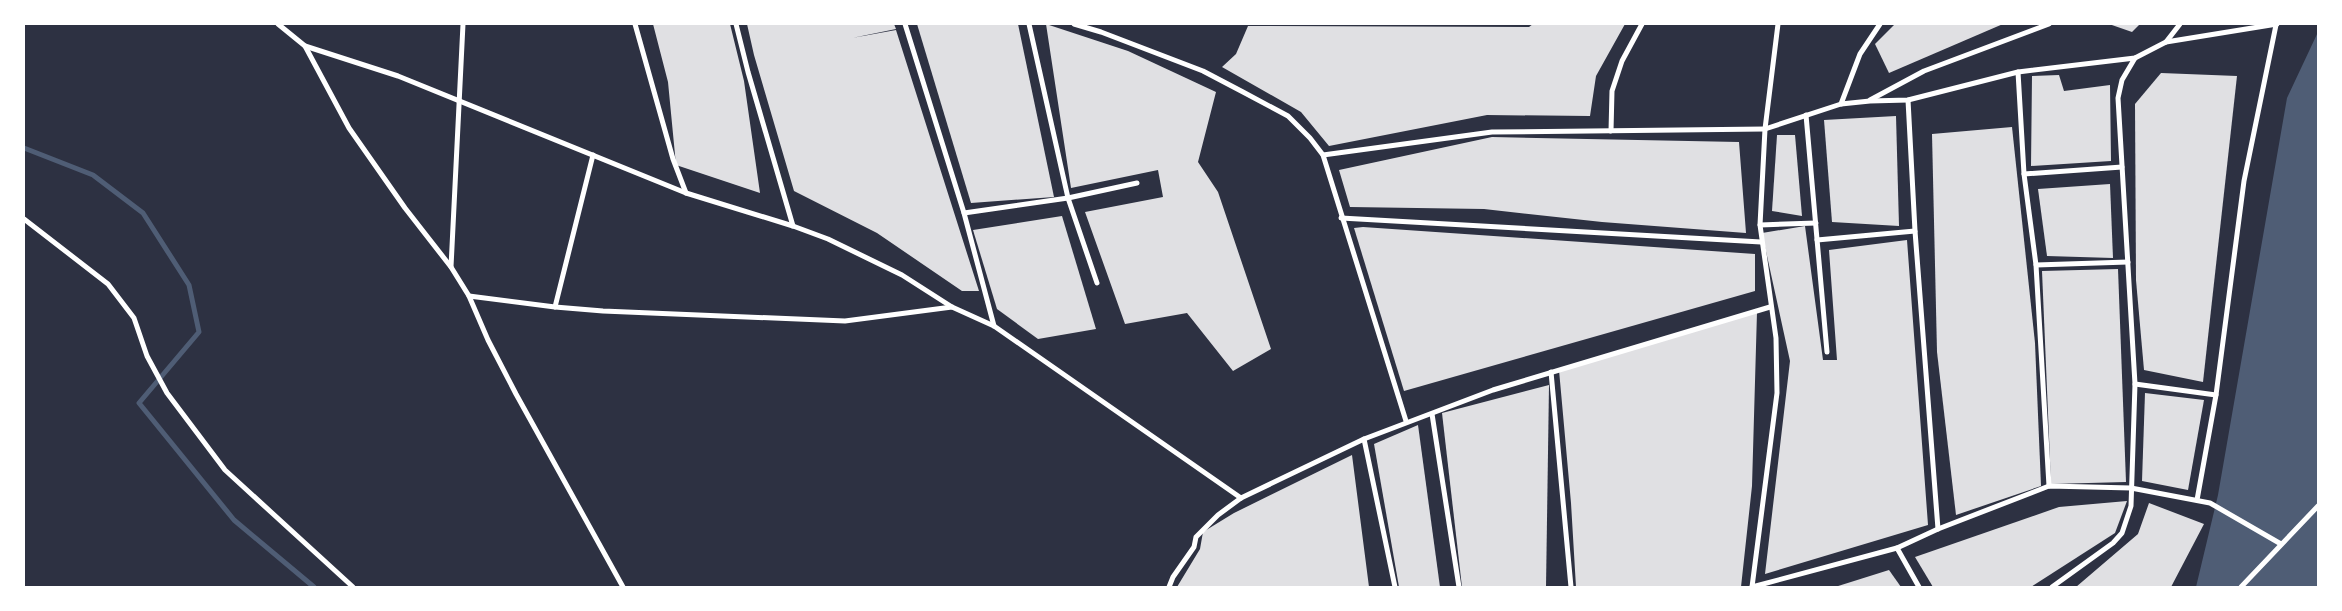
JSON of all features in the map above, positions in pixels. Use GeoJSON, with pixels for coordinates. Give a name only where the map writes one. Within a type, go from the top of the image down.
{"type":"FeatureCollection","features":[{"type":"Feature","properties":{"kind":"street"},"geometry":{"type":"LineString","coordinates":[[278,24],[305,46],[398,76],[686,194],[794,226],[862,254],[902,275],[952,307],[994,326],[1241,498]]}},
{"type":"Feature","properties":{"kind":"street"},"geometry":{"type":"LineString","coordinates":[[451,268],[463,24]]}},
{"type":"Feature","properties":{"kind":"street"},"geometry":{"type":"LineString","coordinates":[[635,24],[673,159],[686,194]]}},
{"type":"Feature","properties":{"kind":"street"},"geometry":{"type":"LineString","coordinates":[[736,24],[748,72],[794,226]]}},
{"type":"Feature","properties":{"kind":"street"},"geometry":{"type":"LineString","coordinates":[[905,24],[964,212],[994,326]]}},
{"type":"Feature","properties":{"kind":"street"},"geometry":{"type":"LineString","coordinates":[[1029,24],[1068,198],[1097,283]]}},
{"type":"Feature","properties":{"kind":"street"},"geometry":{"type":"LineString","coordinates":[[1074,24],[1101,32],[1203,71],[1288,116],[1310,138],[1323,155],[1341,218],[1406,421]]}},
{"type":"Feature","properties":{"kind":"street"},"geometry":{"type":"LineString","coordinates":[[1610,131],[1612,91],[1622,61],[1642,24]]}},
{"type":"Feature","properties":{"kind":"street"},"geometry":{"type":"LineString","coordinates":[[1778,24],[1765,129],[1760,225],[1770,308],[1776,338],[1777,393],[1752,587],[1897,548],[1938,529],[2049,486],[2131,488],[2210,503],[2281,544]]}},
{"type":"Feature","properties":{"kind":"street"},"geometry":{"type":"LineString","coordinates":[[1842,104],[1860,54],[1880,24]]}},
{"type":"Feature","properties":{"kind":"street"},"geometry":{"type":"LineString","coordinates":[[1870,100],[1924,71],[2049,24]]}},
{"type":"Feature","properties":{"kind":"street"},"geometry":{"type":"LineString","coordinates":[[2166,42],[2180,24]]}},
{"type":"Feature","properties":{"kind":"street"},"geometry":{"type":"LineString","coordinates":[[2052,587],[2113,543],[2122,534],[2131,506],[2135,384],[2118,98],[2122,80],[2132,60],[2166,42],[2276,25],[2244,181],[2216,395],[2197,500]]}},
{"type":"Feature","properties":{"kind":"street"},"geometry":{"type":"LineString","coordinates":[[305,46],[349,128],[404,208],[451,268],[469,296],[516,394],[623,587]]}},
{"type":"Feature","properties":{"kind":"street"},"geometry":{"type":"LineString","coordinates":[[1323,155],[1492,132],[1765,129],[1842,104],[1870,100],[1908,100],[2018,72],[2135,58]]}},
{"type":"Feature","properties":{"kind":"street"},"geometry":{"type":"LineString","coordinates":[[2018,72],[2024,174],[2036,265],[2049,486]]}},
{"type":"Feature","properties":{"kind":"street"},"geometry":{"type":"LineString","coordinates":[[1908,100],[1915,231],[1938,529]]}},
{"type":"Feature","properties":{"kind":"street"},"geometry":{"type":"LineString","coordinates":[[1806,115],[1827,352]]}},
{"type":"Feature","properties":{"kind":"street"},"geometry":{"type":"LineString","coordinates":[[555,307],[593,155]]}},
{"type":"Feature","properties":{"kind":"street"},"geometry":{"type":"LineString","coordinates":[[2024,174],[2122,167]]}},
{"type":"Feature","properties":{"kind":"street"},"geometry":{"type":"LineString","coordinates":[[964,212],[1068,198],[1137,182]]}},
{"type":"Feature","properties":{"kind":"street"},"geometry":{"type":"LineString","coordinates":[[1341,218],[1761,242]]}},
{"type":"Feature","properties":{"kind":"street"},"geometry":{"type":"LineString","coordinates":[[24,219],[65,253],[108,284],[134,318],[147,356],[167,393],[225,470],[353,587]]}},
{"type":"Feature","properties":{"kind":"street"},"geometry":{"type":"LineString","coordinates":[[1760,225],[1816,223]]}},
{"type":"Feature","properties":{"kind":"street"},"geometry":{"type":"LineString","coordinates":[[1817,240],[1915,231]]}},
{"type":"Feature","properties":{"kind":"street"},"geometry":{"type":"LineString","coordinates":[[2036,265],[2128,262]]}},
{"type":"Feature","properties":{"kind":"street"},"geometry":{"type":"LineString","coordinates":[[469,296],[555,307],[845,321],[952,307]]}},
{"type":"Feature","properties":{"kind":"street"},"geometry":{"type":"LineString","coordinates":[[1169,587],[1173,577],[1194,547],[1196,537],[1218,515],[1241,498],[1364,439],[1406,421],[1432,414],[1493,390],[1770,308]]}},
{"type":"Feature","properties":{"kind":"street"},"geometry":{"type":"LineString","coordinates":[[1551,372],[1571,587]]}},
{"type":"Feature","properties":{"kind":"street"},"geometry":{"type":"LineString","coordinates":[[2135,384],[2216,395]]}},
{"type":"Feature","properties":{"kind":"street"},"geometry":{"type":"LineString","coordinates":[[1432,414],[1460,587]]}},
{"type":"Feature","properties":{"kind":"street"},"geometry":{"type":"LineString","coordinates":[[1364,439],[1395,587]]}},
{"type":"Feature","properties":{"kind":"street"},"geometry":{"type":"LineString","coordinates":[[2241,587],[2318,506]]}},
{"type":"Feature","properties":{"kind":"street"},"geometry":{"type":"LineString","coordinates":[[1897,548],[1919,587]]}},
{"type":"Feature","properties":{"kind":"water"},"geometry":{"type":"Polygon","coordinates":[[[2318,32],[2318,587],[2196,587],[2218,495],[2287,98],[2318,32]]]}},
{"type":"Feature","properties":{"kind":"building"},"geometry":{"type":"Polygon","coordinates":[[[653,24],[730,24],[744,81],[760,193],[676,165],[668,82],[653,24]]]}},
{"type":"Feature","properties":{"kind":"building"},"geometry":{"type":"Polygon","coordinates":[[[747,24],[894,24],[896,29],[852,38],[896,30],[979,291],[962,291],[877,233],[794,191],[754,55],[747,24]]]}},
{"type":"Feature","properties":{"kind":"building"},"geometry":{"type":"Polygon","coordinates":[[[917,24],[1018,24],[1054,197],[971,203],[917,24]]]}},
{"type":"Feature","properties":{"kind":"building"},"geometry":{"type":"Polygon","coordinates":[[[1046,24],[1128,51],[1216,92],[1198,162],[1218,192],[1271,349],[1233,371],[1187,313],[1125,324],[1085,212],[1163,197],[1158,170],[1071,188],[1046,24]]]}},
{"type":"Feature","properties":{"kind":"building"},"geometry":{"type":"Polygon","coordinates":[[[1533,24],[1625,24],[1596,76],[1590,116],[1487,115],[1329,146],[1301,112],[1222,67],[1236,54],[1248,26],[1529,27],[1533,24]]]}},
{"type":"Feature","properties":{"kind":"building"},"geometry":{"type":"Polygon","coordinates":[[[1895,24],[2003,24],[1889,73],[1875,44],[1895,24]]]}},
{"type":"Feature","properties":{"kind":"building"},"geometry":{"type":"Polygon","coordinates":[[[2109,24],[2140,24],[2132,32],[2109,24]]]}},
{"type":"Feature","properties":{"kind":"building"},"geometry":{"type":"Polygon","coordinates":[[[2161,73],[2237,76],[2203,382],[2144,370],[2136,280],[2135,104],[2161,73]]]}},
{"type":"Feature","properties":{"kind":"building"},"geometry":{"type":"Polygon","coordinates":[[[2059,75],[2064,91],[2110,85],[2111,161],[2031,166],[2032,76],[2059,75]]]}},
{"type":"Feature","properties":{"kind":"building"},"geometry":{"type":"Polygon","coordinates":[[[1896,116],[1899,226],[1832,222],[1824,120],[1896,116]]]}},
{"type":"Feature","properties":{"kind":"building"},"geometry":{"type":"Polygon","coordinates":[[[2012,127],[2035,343],[2041,486],[1956,515],[1937,352],[1932,134],[2012,127]]]}},
{"type":"Feature","properties":{"kind":"building"},"geometry":{"type":"Polygon","coordinates":[[[1777,135],[1795,135],[1802,216],[1772,211],[1777,135]]]}},
{"type":"Feature","properties":{"kind":"building"},"geometry":{"type":"Polygon","coordinates":[[[1492,137],[1739,142],[1746,233],[1602,222],[1484,209],[1350,207],[1339,170],[1492,137]]]}},
{"type":"Feature","properties":{"kind":"building"},"geometry":{"type":"Polygon","coordinates":[[[2110,184],[2113,258],[2047,256],[2038,189],[2110,184]]]}},
{"type":"Feature","properties":{"kind":"building"},"geometry":{"type":"Polygon","coordinates":[[[1062,216],[1096,329],[1038,339],[997,309],[973,230],[1062,216]]]}},
{"type":"Feature","properties":{"kind":"building"},"geometry":{"type":"Polygon","coordinates":[[[1805,226],[1823,360],[1837,360],[1829,250],[1907,240],[1928,525],[1765,574],[1790,361],[1762,233],[1805,226]]]}},
{"type":"Feature","properties":{"kind":"building"},"geometry":{"type":"Polygon","coordinates":[[[1363,227],[1755,254],[1755,291],[1404,391],[1354,228],[1363,227]]]}},
{"type":"Feature","properties":{"kind":"building"},"geometry":{"type":"Polygon","coordinates":[[[2118,269],[2126,482],[2051,484],[2042,271],[2118,269]]]}},
{"type":"Feature","properties":{"kind":"building"},"geometry":{"type":"Polygon","coordinates":[[[1757,312],[1752,486],[1741,587],[1576,587],[1571,503],[1559,370],[1757,312]]]}},
{"type":"Feature","properties":{"kind":"building"},"geometry":{"type":"Polygon","coordinates":[[[1549,385],[1546,587],[1462,587],[1442,413],[1549,385]]]}},
{"type":"Feature","properties":{"kind":"building"},"geometry":{"type":"Polygon","coordinates":[[[2145,393],[2204,400],[2188,490],[2142,481],[2145,393]]]}},
{"type":"Feature","properties":{"kind":"building"},"geometry":{"type":"Polygon","coordinates":[[[1418,425],[1440,587],[1399,587],[1374,444],[1418,425]]]}},
{"type":"Feature","properties":{"kind":"building"},"geometry":{"type":"Polygon","coordinates":[[[1352,455],[1369,587],[1177,587],[1200,549],[1203,532],[1234,513],[1352,455]]]}},
{"type":"Feature","properties":{"kind":"building"},"geometry":{"type":"Polygon","coordinates":[[[2127,501],[2115,533],[2031,587],[1933,587],[1915,557],[2059,507],[2127,501]]]}},
{"type":"Feature","properties":{"kind":"building"},"geometry":{"type":"Polygon","coordinates":[[[2149,503],[2204,524],[2171,587],[2076,587],[2138,534],[2149,503]]]}},
{"type":"Feature","properties":{"kind":"building"},"geometry":{"type":"Polygon","coordinates":[[[1889,570],[1901,587],[1835,587],[1889,570]]]}},
{"type":"Feature","properties":{"kind":"waterway"},"geometry":{"type":"LineString","coordinates":[[24,148],[93,175],[143,213],[189,285],[199,332],[139,403],[234,520],[314,587]]}}]}
